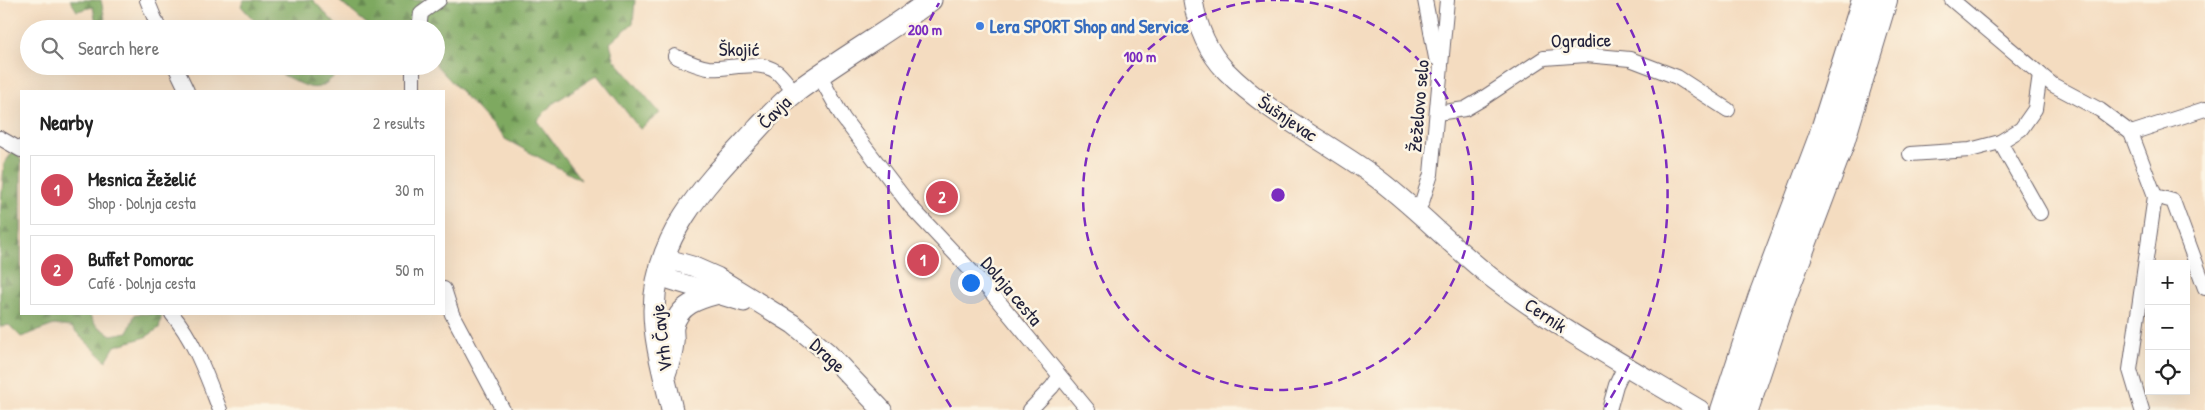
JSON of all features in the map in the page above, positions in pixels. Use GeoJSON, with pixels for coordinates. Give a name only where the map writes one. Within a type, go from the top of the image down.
{"type":"FeatureCollection","features":[{"type":"Feature","properties":{"kind":"highway"},"geometry":{"type":"LineString","coordinates":[[1723,410],[1760,298],[1820,139],[1864,0]]}},
{"type":"Feature","properties":{"kind":"highway"},"geometry":{"type":"LineString","coordinates":[[1746,410],[1780,308],[1841,146],[1886,0]]}},
{"type":"Feature","properties":{"kind":"main road","name":"Čavja"},"geometry":{"type":"LineString","coordinates":[[663,262],[680,220],[696,196],[760,126],[795,92],[931,0]]}},
{"type":"Feature","properties":{"kind":"main road","name":"Vrh Čavje"},"geometry":{"type":"LineString","coordinates":[[663,262],[654,311],[672,410]]}},
{"type":"Feature","properties":{"kind":"street"},"geometry":{"type":"LineString","coordinates":[[147,0],[155,20]]}},
{"type":"Feature","properties":{"kind":"street"},"geometry":{"type":"LineString","coordinates":[[420,20],[421,13],[439,0]]}},
{"type":"Feature","properties":{"kind":"street","name":"Šušnjevac"},"geometry":{"type":"LineString","coordinates":[[1193,0],[1208,47],[1226,71],[1255,95],[1373,175],[1416,211]]}},
{"type":"Feature","properties":{"kind":"street"},"geometry":{"type":"LineString","coordinates":[[1425,0],[1440,75]]}},
{"type":"Feature","properties":{"kind":"street","name":"Žeželovo selo"},"geometry":{"type":"LineString","coordinates":[[1416,211],[1428,188],[1447,0]]}},
{"type":"Feature","properties":{"kind":"street"},"geometry":{"type":"LineString","coordinates":[[1952,0],[2053,85],[2100,110],[2131,133],[2155,196],[2130,370],[2142,410]]}},
{"type":"Feature","properties":{"kind":"street","name":"Ogradice"},"geometry":{"type":"LineString","coordinates":[[1437,113],[1465,109],[1544,58],[1586,55],[1630,59],[1677,76],[1728,110]]}},
{"type":"Feature","properties":{"kind":"street","name":"Škojić"},"geometry":{"type":"LineString","coordinates":[[675,56],[694,65],[708,68],[767,67],[777,72],[795,92]]}},
{"type":"Feature","properties":{"kind":"street"},"geometry":{"type":"LineString","coordinates":[[1910,154],[1970,150],[2000,142],[2021,128],[2035,109],[2040,74]]}},
{"type":"Feature","properties":{"kind":"street"},"geometry":{"type":"LineString","coordinates":[[179,75],[186,90]]}},
{"type":"Feature","properties":{"kind":"street"},"geometry":{"type":"LineString","coordinates":[[413,75],[413,90]]}},
{"type":"Feature","properties":{"kind":"street","name":"Dolnja cesta"},"geometry":{"type":"LineString","coordinates":[[820,75],[843,118],[911,207],[990,291],[1088,410]]}},
{"type":"Feature","properties":{"kind":"street"},"geometry":{"type":"LineString","coordinates":[[2131,133],[2205,109]]}},
{"type":"Feature","properties":{"kind":"street"},"geometry":{"type":"LineString","coordinates":[[0,138],[20,149]]}},
{"type":"Feature","properties":{"kind":"street"},"geometry":{"type":"LineString","coordinates":[[2000,142],[2040,213]]}},
{"type":"Feature","properties":{"kind":"street"},"geometry":{"type":"LineString","coordinates":[[2155,196],[2173,201],[2205,288]]}},
{"type":"Feature","properties":{"kind":"street","name":"Cernik"},"geometry":{"type":"LineString","coordinates":[[1416,211],[1492,277],[1534,308],[1694,407]]}},
{"type":"Feature","properties":{"kind":"street","name":"Drage"},"geometry":{"type":"LineString","coordinates":[[663,262],[671,280],[766,309]]}},
{"type":"Feature","properties":{"kind":"street","name":"Drage"},"geometry":{"type":"LineString","coordinates":[[663,262],[692,266],[717,278],[793,324],[827,352],[882,410]]}},
{"type":"Feature","properties":{"kind":"street"},"geometry":{"type":"LineString","coordinates":[[445,292],[452,314],[504,410]]}},
{"type":"Feature","properties":{"kind":"street"},"geometry":{"type":"LineString","coordinates":[[665,377],[672,358],[674,330],[680,313],[700,298],[718,294]]}},
{"type":"Feature","properties":{"kind":"street"},"geometry":{"type":"LineString","coordinates":[[173,315],[182,326],[205,371],[220,410]]}},
{"type":"Feature","properties":{"kind":"street"},"geometry":{"type":"LineString","coordinates":[[1608,410],[1616,385],[1625,366]]}},
{"type":"Feature","properties":{"kind":"street"},"geometry":{"type":"LineString","coordinates":[[1030,410],[1059,377]]}},
{"type":"Feature","properties":{"kind":"green space"},"geometry":{"type":"Polygon","coordinates":[[[70,0],[101,0],[105,20],[95,20],[93,7],[77,11],[70,0]]]}},
{"type":"Feature","properties":{"kind":"green space"},"geometry":{"type":"Polygon","coordinates":[[[244,0],[313,0],[332,20],[254,20],[241,6],[244,0]]]}},
{"type":"Feature","properties":{"kind":"green space"},"geometry":{"type":"Polygon","coordinates":[[[338,0],[635,0],[633,23],[610,43],[614,59],[660,113],[640,129],[597,75],[552,104],[537,121],[581,180],[505,139],[445,75],[445,20],[362,20],[338,0]]]}},
{"type":"Feature","properties":{"kind":"green space"},"geometry":{"type":"Polygon","coordinates":[[[283,75],[336,75],[315,88],[283,75]]]}},
{"type":"Feature","properties":{"kind":"green space"},"geometry":{"type":"Polygon","coordinates":[[[14,150],[20,159],[20,315],[90,315],[96,325],[111,335],[128,332],[135,315],[162,315],[159,328],[146,337],[115,346],[106,361],[71,327],[54,325],[21,337],[9,325],[0,327],[0,219],[4,164],[14,150]]]}},
{"type":"Feature","properties":{"kind":"place","name":"Lera SPORT Shop and Service"},"geometry":{"type":"Point","coordinates":[980,26]}},
{"type":"Feature","properties":{"kind":"place","name":"Buffet Pomorac"},"geometry":{"type":"Point","coordinates":[942,197]}},
{"type":"Feature","properties":{"kind":"place","name":"Mesnica Žeželić"},"geometry":{"type":"Point","coordinates":[923,260]}}]}
